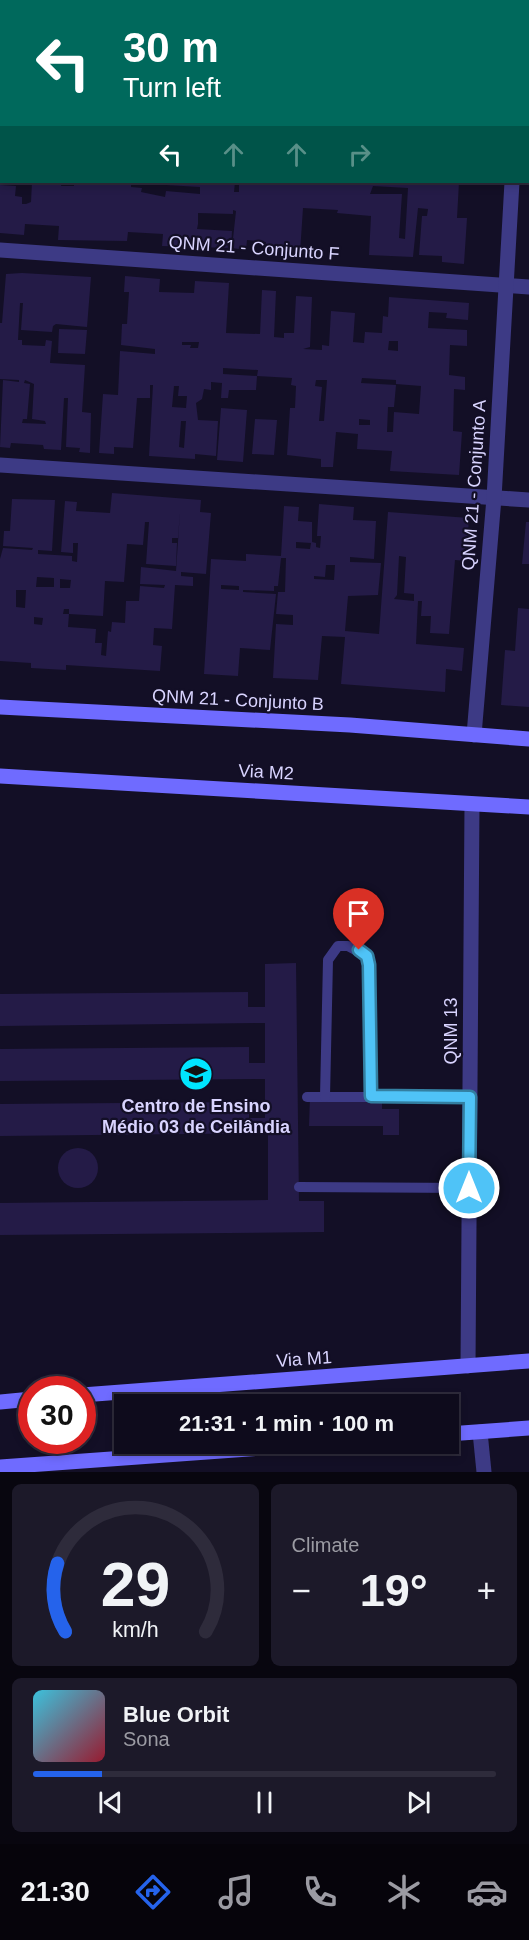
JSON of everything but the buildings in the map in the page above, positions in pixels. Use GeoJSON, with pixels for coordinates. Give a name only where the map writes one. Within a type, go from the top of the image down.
{"type":"FeatureCollection","features":[{"type":"Feature","properties":{"kind":"main road","name":"QNM 21 - Conjunto B"},"geometry":{"type":"LineString","coordinates":[[0,707],[350,725],[474,735]]}},
{"type":"Feature","properties":{"kind":"main road"},"geometry":{"type":"LineString","coordinates":[[474,735],[529,739]]}},
{"type":"Feature","properties":{"kind":"main road","name":"Via M2"},"geometry":{"type":"LineString","coordinates":[[0,776],[529,807]]}},
{"type":"Feature","properties":{"kind":"main road","name":"Via M1"},"geometry":{"type":"LineString","coordinates":[[96,1394],[529,1361]]}},
{"type":"Feature","properties":{"kind":"main road"},"geometry":{"type":"LineString","coordinates":[[1,1402],[18,1400]]}},
{"type":"Feature","properties":{"kind":"main road"},"geometry":{"type":"LineString","coordinates":[[459,1433],[529,1428]]}},
{"type":"Feature","properties":{"kind":"main road"},"geometry":{"type":"LineString","coordinates":[[0,1467],[179,1454]]}},
{"type":"Feature","properties":{"kind":"street","name":"QNM 21 - Conjunto A"},"geometry":{"type":"LineString","coordinates":[[474,735],[494,498],[512,183]]}},
{"type":"Feature","properties":{"kind":"street","name":"QNM 21 - Conjunto F"},"geometry":{"type":"LineString","coordinates":[[0,250],[529,287]]}},
{"type":"Feature","properties":{"kind":"street"},"geometry":{"type":"LineString","coordinates":[[0,465],[529,500]]}},
{"type":"Feature","properties":{"kind":"street","name":"QNM 13"},"geometry":{"type":"LineString","coordinates":[[468,1366],[472,804]]}},
{"type":"Feature","properties":{"kind":"street"},"geometry":{"type":"LineString","coordinates":[[480,1432],[484,1472]]}},
{"type":"Feature","properties":{"kind":"lane"},"geometry":{"type":"LineString","coordinates":[[325,1097],[328,960],[338,946],[348,946],[367,956],[369,965],[371,1096]]}},
{"type":"Feature","properties":{"kind":"lane"},"geometry":{"type":"LineString","coordinates":[[307,1097],[470,1097]]}},
{"type":"Feature","properties":{"kind":"lane"},"geometry":{"type":"LineString","coordinates":[[299,1187],[469,1188]]}},
{"type":"Feature","properties":{"kind":"place","name":"Centro de Ensino Médio 03 de Ceilândia"},"geometry":{"type":"Point","coordinates":[196,1074]}},
{"type":"Feature","properties":{"kind":"route"},"geometry":{"type":"LineString","coordinates":[[359,950],[367,956],[369,965],[371,1096],[470,1097],[469,1188]]}}]}
